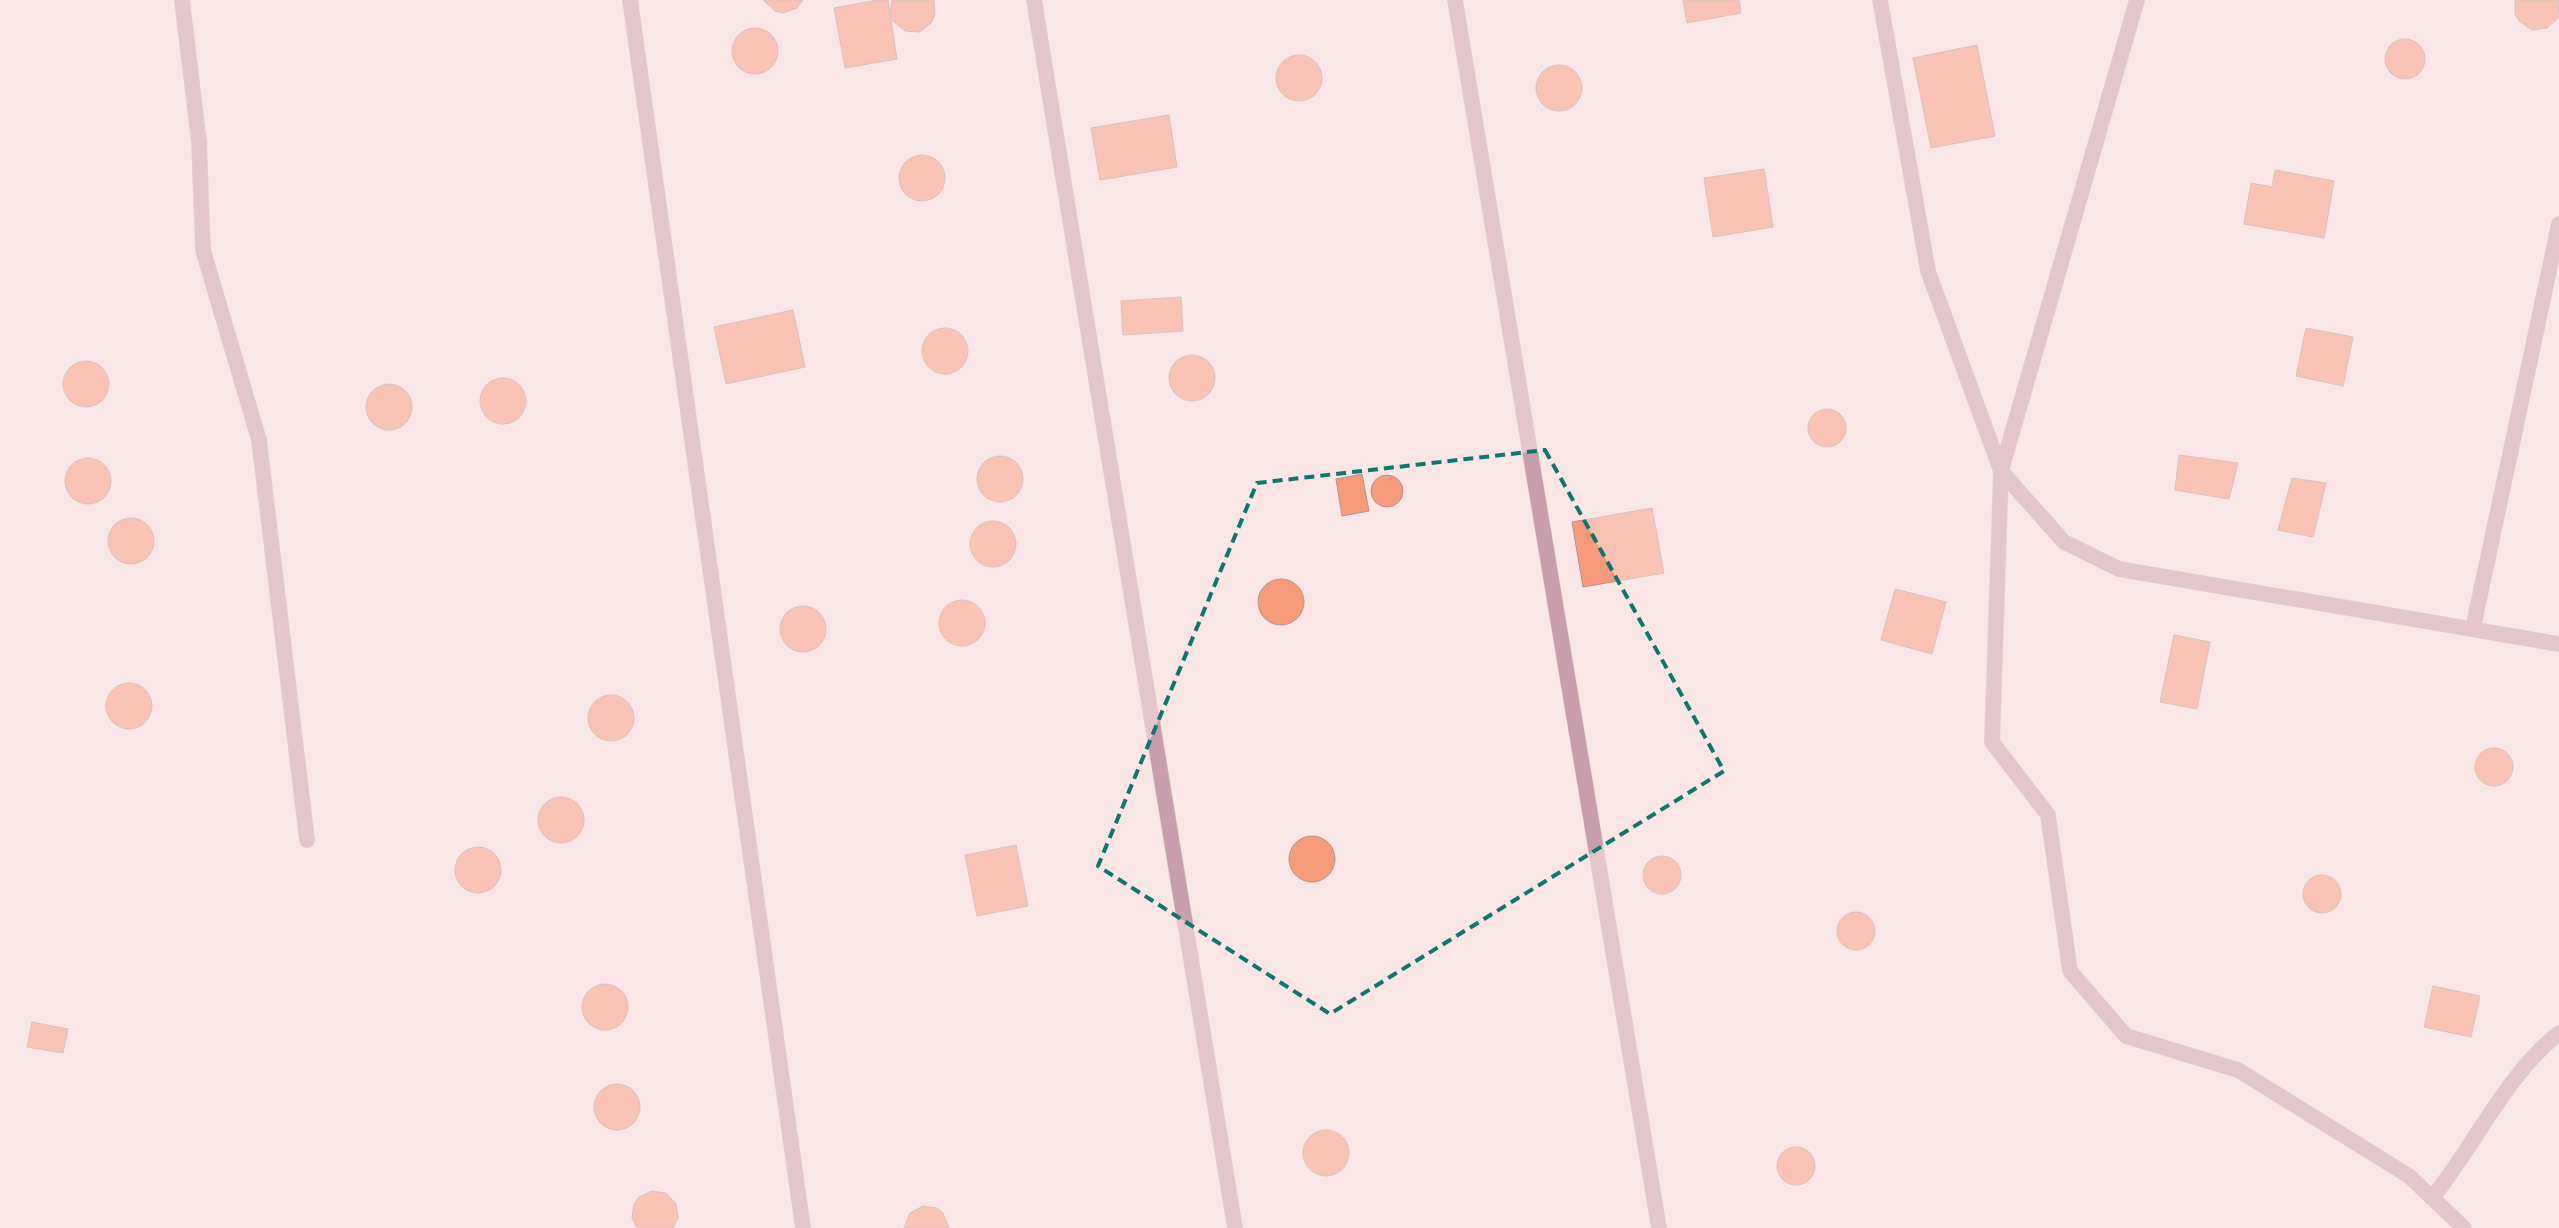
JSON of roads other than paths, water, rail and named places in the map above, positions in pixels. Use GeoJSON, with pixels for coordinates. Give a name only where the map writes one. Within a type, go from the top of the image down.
{"type":"FeatureCollection","features":[{"type":"Feature","properties":{"kind":"street"},"geometry":{"type":"LineString","coordinates":[[182,0],[199,142],[203,250],[259,440],[307,840]]}},
{"type":"Feature","properties":{"kind":"street"},"geometry":{"type":"LineString","coordinates":[[630,0],[803,1228]]}},
{"type":"Feature","properties":{"kind":"street"},"geometry":{"type":"LineString","coordinates":[[1034,0],[1235,1228]]}},
{"type":"Feature","properties":{"kind":"street"},"geometry":{"type":"LineString","coordinates":[[1455,0],[1658,1228]]}},
{"type":"Feature","properties":{"kind":"street"},"geometry":{"type":"LineString","coordinates":[[1880,0],[1928,271],[2001,471],[2064,542],[2119,569],[2559,644]]}},
{"type":"Feature","properties":{"kind":"street"},"geometry":{"type":"LineString","coordinates":[[2137,0],[2001,471],[1992,742],[2048,815],[2070,971],[2126,1036],[2238,1070],[2409,1176],[2464,1228]]}},
{"type":"Feature","properties":{"kind":"street"},"geometry":{"type":"LineString","coordinates":[[2473,628],[2559,224]]}},
{"type":"Feature","properties":{"kind":"street"},"geometry":{"type":"LineString","coordinates":[[2432,1198],[2454,1171],[2508,1088],[2541,1047],[2559,1032]]}}]}
